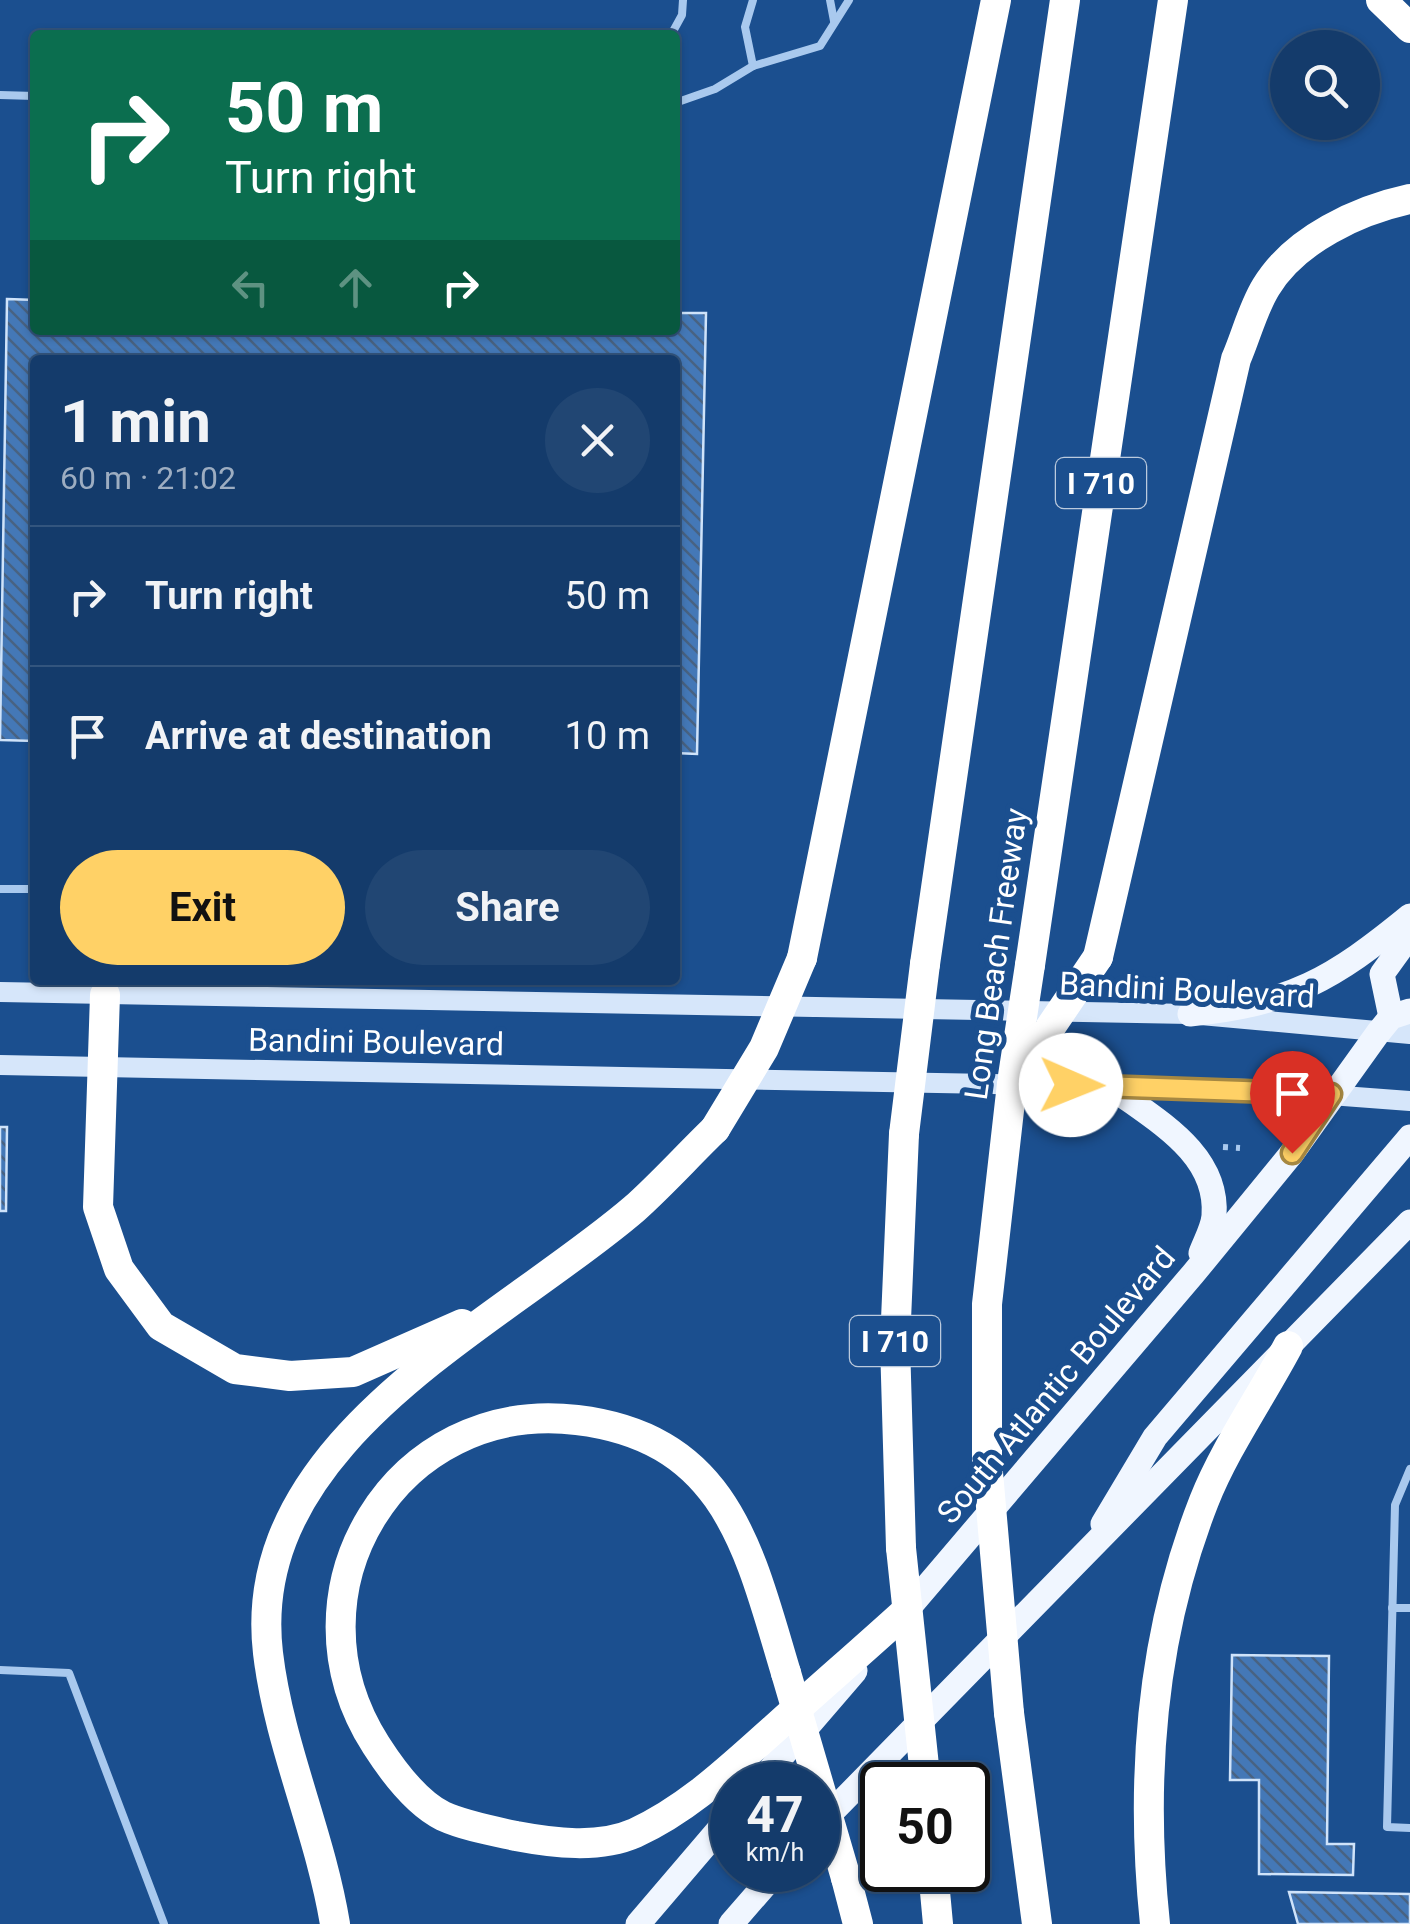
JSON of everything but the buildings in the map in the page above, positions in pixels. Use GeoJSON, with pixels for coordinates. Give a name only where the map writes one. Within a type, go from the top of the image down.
{"type":"FeatureCollection","features":[{"type":"Feature","properties":{"kind":"highway"},"geometry":{"type":"LineString","coordinates":[[335,1924],[284,1736],[268,1650],[273,1561],[324,1462],[384,1399],[634,1208],[714,1129],[764,1048],[802,958],[996,0]]}},
{"type":"Feature","properties":{"kind":"highway","name":"Long Beach Freeway"},"geometry":{"type":"LineString","coordinates":[[924,1762],[901,1548],[895,1344],[904,1134],[925,964],[1065,0]]}},
{"type":"Feature","properties":{"kind":"highway","name":"Long Beach Freeway"},"geometry":{"type":"LineString","coordinates":[[1037,1924],[1009,1713],[987,1460],[987,1304],[1004,1136],[1173,0]]}},
{"type":"Feature","properties":{"kind":"highway"},"geometry":{"type":"LineString","coordinates":[[1381,0],[1410,28]]}},
{"type":"Feature","properties":{"kind":"highway"},"geometry":{"type":"LineString","coordinates":[[1012,1084],[1098,957],[1236,359],[1267,284],[1324,230],[1378,206],[1410,199]]}},
{"type":"Feature","properties":{"kind":"highway"},"geometry":{"type":"LineString","coordinates":[[124,990],[103,1067],[98,1208],[119,1269],[161,1326],[235,1369],[290,1376],[353,1372],[506,1304]]}},
{"type":"Feature","properties":{"kind":"highway"},"geometry":{"type":"LineString","coordinates":[[1155,1924],[1148,1760],[1162,1639],[1204,1500],[1288,1346]]}},
{"type":"Feature","properties":{"kind":"highway"},"geometry":{"type":"LineString","coordinates":[[858,1924],[846,1878],[786,1673],[752,1559],[728,1506],[686,1462],[638,1433],[594,1422],[539,1415],[487,1424],[442,1449],[401,1479],[369,1517],[340,1589],[340,1652],[360,1720],[395,1775],[441,1815],[496,1832],[564,1845],[632,1834],[703,1794],[904,1614]]}},
{"type":"Feature","properties":{"kind":"highway"},"geometry":{"type":"LineString","coordinates":[[935,1892],[938,1924]]}},
{"type":"Feature","properties":{"kind":"main road"},"geometry":{"type":"LineString","coordinates":[[1190,1014],[1242,1009],[1292,995],[1364,954],[1410,916]]}},
{"type":"Feature","properties":{"kind":"main road"},"geometry":{"type":"LineString","coordinates":[[1397,1024],[1382,974],[1410,935]]}},
{"type":"Feature","properties":{"kind":"main road","name":"Bandini Boulevard"},"geometry":{"type":"LineString","coordinates":[[0,992],[124,990],[1190,1014],[1397,1024]]}},
{"type":"Feature","properties":{"kind":"main road","name":"South Atlantic Boulevard"},"geometry":{"type":"LineString","coordinates":[[778,1762],[1193,1274],[1292,1153],[1331,1094],[1397,1024]]}},
{"type":"Feature","properties":{"kind":"main road","name":"Bandini Boulevard"},"geometry":{"type":"LineString","coordinates":[[0,1066],[1110,1086],[1331,1094],[1410,1101]]}},
{"type":"Feature","properties":{"kind":"main road"},"geometry":{"type":"LineString","coordinates":[[1110,1086],[1193,1151],[1208,1174],[1214,1216],[1193,1274]]}},
{"type":"Feature","properties":{"kind":"main road"},"geometry":{"type":"LineString","coordinates":[[1080,1563],[1155,1436],[1410,1137]]}},
{"type":"Feature","properties":{"kind":"main road"},"geometry":{"type":"LineString","coordinates":[[840,1804],[1410,1222]]}},
{"type":"Feature","properties":{"kind":"main road"},"geometry":{"type":"LineString","coordinates":[[638,1924],[710,1840]]}},
{"type":"Feature","properties":{"kind":"main road"},"geometry":{"type":"LineString","coordinates":[[730,1924],[758,1892]]}},
{"type":"Feature","properties":{"kind":"lane"},"geometry":{"type":"LineString","coordinates":[[674,30],[684,0]]}},
{"type":"Feature","properties":{"kind":"lane"},"geometry":{"type":"LineString","coordinates":[[753,0],[745,26],[754,66]]}},
{"type":"Feature","properties":{"kind":"lane"},"geometry":{"type":"LineString","coordinates":[[830,0],[834,21]]}},
{"type":"Feature","properties":{"kind":"lane"},"geometry":{"type":"LineString","coordinates":[[680,101],[716,89],[754,66],[820,46],[849,0]]}},
{"type":"Feature","properties":{"kind":"lane"},"geometry":{"type":"LineString","coordinates":[[0,95],[30,96]]}},
{"type":"Feature","properties":{"kind":"lane"},"geometry":{"type":"LineString","coordinates":[[0,889],[30,889]]}},
{"type":"Feature","properties":{"kind":"lane"},"geometry":{"type":"LineString","coordinates":[[1410,1469],[1395,1505],[1387,1827],[1410,1828]]}},
{"type":"Feature","properties":{"kind":"lane"},"geometry":{"type":"LineString","coordinates":[[1392,1608],[1410,1608]]}},
{"type":"Feature","properties":{"kind":"lane"},"geometry":{"type":"LineString","coordinates":[[0,1670],[69,1672],[164,1924]]}},
{"type":"Feature","properties":{"kind":"path"},"geometry":{"type":"LineString","coordinates":[[1222,1147],[1240,1148]]}},
{"type":"Feature","properties":{"kind":"route"},"geometry":{"type":"LineString","coordinates":[[1071,1085],[1331,1094],[1292,1153]]}}]}
